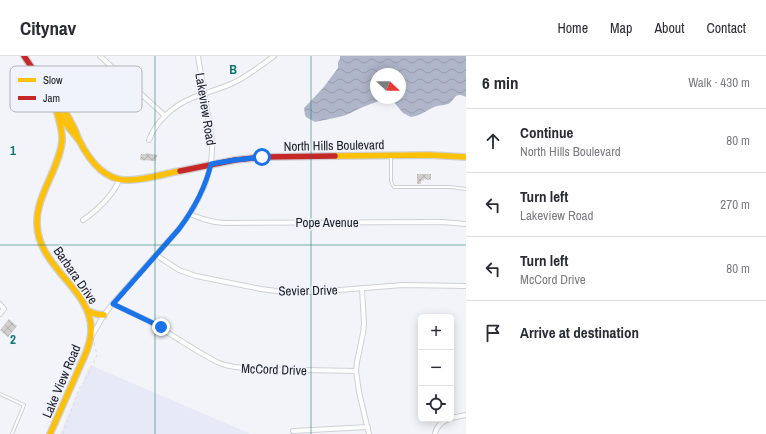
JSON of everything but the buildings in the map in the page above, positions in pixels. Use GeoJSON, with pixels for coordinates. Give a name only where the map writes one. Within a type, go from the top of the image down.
{"type":"FeatureCollection","features":[{"type":"Feature","properties":{"kind":"street","name":"North Hills Boulevard"},"geometry":{"type":"LineString","coordinates":[[24,56],[31,66]]}},
{"type":"Feature","properties":{"kind":"street"},"geometry":{"type":"LineString","coordinates":[[100,56],[111,66]]}},
{"type":"Feature","properties":{"kind":"street","name":"Lakeview Road"},"geometry":{"type":"LineString","coordinates":[[91,337],[104,315],[179,229],[198,201],[205,184],[213,155],[198,56]]}},
{"type":"Feature","properties":{"kind":"street"},"geometry":{"type":"LineString","coordinates":[[149,140],[154,130],[165,116],[185,101],[217,90],[237,81],[274,56]]}},
{"type":"Feature","properties":{"kind":"street"},"geometry":{"type":"LineString","coordinates":[[142,95],[165,116]]}},
{"type":"Feature","properties":{"kind":"street"},"geometry":{"type":"LineString","coordinates":[[56,112],[62,135]]}},
{"type":"Feature","properties":{"kind":"street","name":"North Hills Boulevard"},"geometry":{"type":"LineString","coordinates":[[58,112],[67,127],[79,140]]}},
{"type":"Feature","properties":{"kind":"street","name":"North Hills Boulevard"},"geometry":{"type":"LineString","coordinates":[[65,112],[79,140],[95,165],[102,171],[119,179],[140,180],[211,164],[262,157],[391,155],[466,157]]}},
{"type":"Feature","properties":{"kind":"street"},"geometry":{"type":"LineString","coordinates":[[62,135],[67,127]]}},
{"type":"Feature","properties":{"kind":"street","name":"Barbara Drive"},"geometry":{"type":"LineString","coordinates":[[62,135],[60,153],[38,208],[38,231],[43,247],[49,258],[80,297],[88,311],[92,326],[91,337]]}},
{"type":"Feature","properties":{"kind":"street"},"geometry":{"type":"LineString","coordinates":[[83,220],[101,205],[114,190],[119,179]]}},
{"type":"Feature","properties":{"kind":"street","name":"Pope Avenue"},"geometry":{"type":"LineString","coordinates":[[190,214],[209,221],[224,223],[442,222],[466,224]]}},
{"type":"Feature","properties":{"kind":"street","name":"Sevier Drive"},"geometry":{"type":"LineString","coordinates":[[156,255],[180,270],[196,276],[266,290],[297,293],[403,285],[466,286]]}},
{"type":"Feature","properties":{"kind":"street"},"geometry":{"type":"LineString","coordinates":[[362,288],[364,324],[356,371],[369,434]]}},
{"type":"Feature","properties":{"kind":"street"},"geometry":{"type":"LineString","coordinates":[[0,304],[4,309],[0,314]]}},
{"type":"Feature","properties":{"kind":"street","name":"McCord Drive"},"geometry":{"type":"LineString","coordinates":[[113,304],[149,321],[217,362],[230,366],[254,370],[356,371]]}},
{"type":"Feature","properties":{"kind":"street"},"geometry":{"type":"LineString","coordinates":[[88,311],[98,316],[104,315]]}},
{"type":"Feature","properties":{"kind":"street","name":"Lake View Road"},"geometry":{"type":"LineString","coordinates":[[50,434],[91,337]]}},
{"type":"Feature","properties":{"kind":"street"},"geometry":{"type":"LineString","coordinates":[[454,418],[466,415]]}},
{"type":"Feature","properties":{"kind":"street"},"geometry":{"type":"LineString","coordinates":[[435,434],[440,423],[442,422]]}},
{"type":"Feature","properties":{"kind":"street"},"geometry":{"type":"LineString","coordinates":[[293,430],[368,427]]}},
{"type":"Feature","properties":{"kind":"lane"},"geometry":{"type":"LineString","coordinates":[[391,155],[391,181],[394,186],[450,187],[466,189]]}},
{"type":"Feature","properties":{"kind":"lane"},"geometry":{"type":"LineString","coordinates":[[0,394],[24,405],[12,434]]}},
{"type":"Feature","properties":{"kind":"path"},"geometry":{"type":"LineString","coordinates":[[63,434],[80,388],[84,383],[97,355],[91,337]]}},
{"type":"Feature","properties":{"kind":"shaded area"},"geometry":{"type":"Polygon","coordinates":[[[90,365],[251,434],[60,434],[90,365]]]}},
{"type":"Feature","properties":{"kind":"water"},"geometry":{"type":"Polygon","coordinates":[[[340,56],[466,56],[466,97],[458,95],[449,104],[437,106],[411,117],[403,113],[395,104],[406,104],[406,68],[370,68],[371,104],[346,115],[315,122],[306,117],[304,108],[323,88],[338,68],[340,56]]]}},
{"type":"Feature","properties":{"kind":"traffic: slow"},"geometry":{"type":"LineString","coordinates":[[50,434],[86,352],[91,336],[89,315],[83,302],[46,253],[40,240],[37,224],[40,203],[57,162],[62,141],[61,128],[57,112]]}},
{"type":"Feature","properties":{"kind":"traffic: slow"},"geometry":{"type":"LineString","coordinates":[[59,112],[65,123],[78,139]]}},
{"type":"Feature","properties":{"kind":"traffic: slow"},"geometry":{"type":"LineString","coordinates":[[66,112],[87,154],[103,172],[110,176],[117,179],[132,180],[180,171]]}},
{"type":"Feature","properties":{"kind":"traffic: slow"},"geometry":{"type":"LineString","coordinates":[[335,156],[429,155],[466,157]]}},
{"type":"Feature","properties":{"kind":"traffic: slow"},"geometry":{"type":"LineString","coordinates":[[88,311],[104,315]]}},
{"type":"Feature","properties":{"kind":"traffic: jam"},"geometry":{"type":"LineString","coordinates":[[24,56],[31,66]]}},
{"type":"Feature","properties":{"kind":"traffic: jam"},"geometry":{"type":"LineString","coordinates":[[180,171],[235,160],[262,157],[335,156]]}},
{"type":"Feature","properties":{"kind":"route"},"geometry":{"type":"LineString","coordinates":[[161,327],[113,304],[179,229],[193,210],[207,179],[211,164],[262,157]]}}]}
